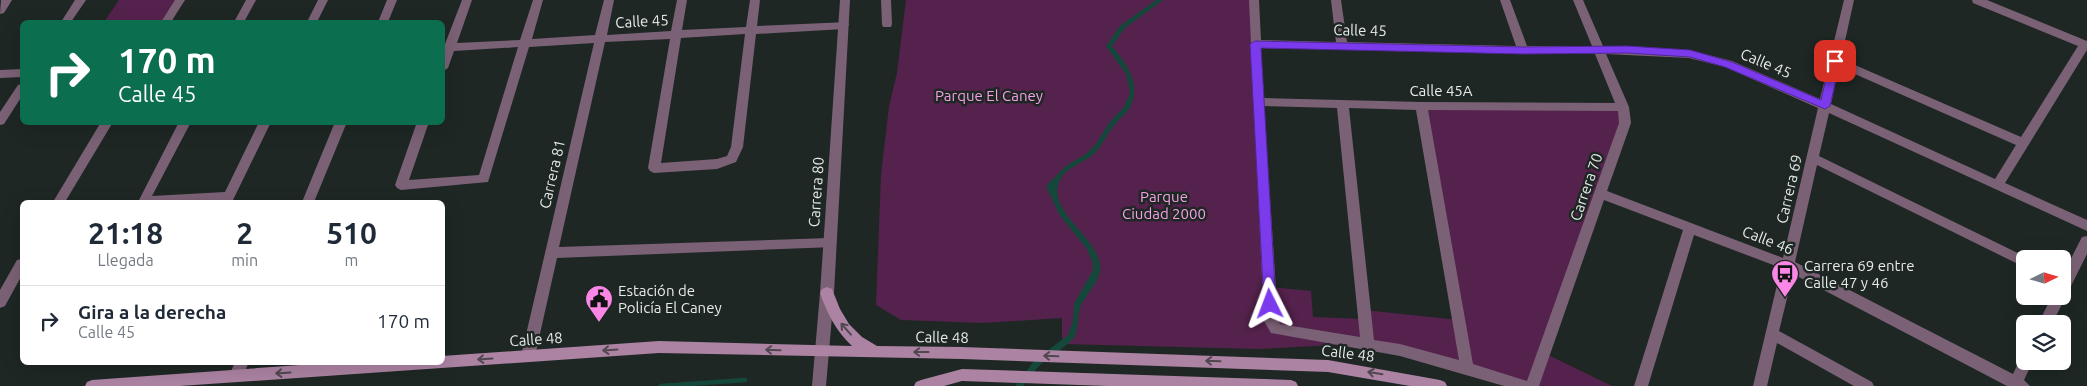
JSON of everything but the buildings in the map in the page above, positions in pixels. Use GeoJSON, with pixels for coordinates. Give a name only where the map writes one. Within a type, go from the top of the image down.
{"type":"FeatureCollection","features":[{"type":"Feature","properties":{"kind":"main road"},"geometry":{"type":"LineString","coordinates":[[827,293],[839,321],[849,333],[868,349],[879,352]]}},
{"type":"Feature","properties":{"kind":"main road","name":"Calle 48"},"geometry":{"type":"LineString","coordinates":[[445,362],[658,347],[962,353],[1328,366],[1440,386]]}},
{"type":"Feature","properties":{"kind":"main road"},"geometry":{"type":"LineString","coordinates":[[92,386],[393,365]]}},
{"type":"Feature","properties":{"kind":"main road"},"geometry":{"type":"LineString","coordinates":[[920,386],[962,375],[1291,386]]}},
{"type":"Feature","properties":{"kind":"street"},"geometry":{"type":"LineString","coordinates":[[0,10],[7,0]]}},
{"type":"Feature","properties":{"kind":"street"},"geometry":{"type":"LineString","coordinates":[[67,20],[82,0]]}},
{"type":"Feature","properties":{"kind":"street"},"geometry":{"type":"LineString","coordinates":[[167,20],[180,0]]}},
{"type":"Feature","properties":{"kind":"street"},"geometry":{"type":"LineString","coordinates":[[240,20],[251,0]]}},
{"type":"Feature","properties":{"kind":"street"},"geometry":{"type":"LineString","coordinates":[[313,20],[323,0]]}},
{"type":"Feature","properties":{"kind":"street"},"geometry":{"type":"LineString","coordinates":[[384,20],[392,0]]}},
{"type":"Feature","properties":{"kind":"street"},"geometry":{"type":"LineString","coordinates":[[446,48],[467,0]]}},
{"type":"Feature","properties":{"kind":"street"},"geometry":{"type":"LineString","coordinates":[[422,125],[401,185],[484,179],[538,0]]}},
{"type":"Feature","properties":{"kind":"street","name":"Carrera 81"},"geometry":{"type":"LineString","coordinates":[[528,356],[609,0]]}},
{"type":"Feature","properties":{"kind":"street"},"geometry":{"type":"LineString","coordinates":[[682,0],[654,168],[717,164],[732,159],[737,147],[755,0]]}},
{"type":"Feature","properties":{"kind":"street","name":"Carrera 80"},"geometry":{"type":"LineString","coordinates":[[819,386],[827,293],[845,0]]}},
{"type":"Feature","properties":{"kind":"street"},"geometry":{"type":"LineString","coordinates":[[886,0],[887,24]]}},
{"type":"Feature","properties":{"kind":"street"},"geometry":{"type":"LineString","coordinates":[[1254,0],[1258,102]]}},
{"type":"Feature","properties":{"kind":"street"},"geometry":{"type":"LineString","coordinates":[[1336,0],[1342,45]]}},
{"type":"Feature","properties":{"kind":"street"},"geometry":{"type":"LineString","coordinates":[[1505,0],[1523,50]]}},
{"type":"Feature","properties":{"kind":"street","name":"Carrera 70"},"geometry":{"type":"LineString","coordinates":[[1532,386],[1625,123],[1623,107],[1578,0]]}},
{"type":"Feature","properties":{"kind":"street","name":"Carrera 69"},"geometry":{"type":"LineString","coordinates":[[1760,386],[1849,0]]}},
{"type":"Feature","properties":{"kind":"street"},"geometry":{"type":"LineString","coordinates":[[1977,0],[2086,44],[1998,184]]}},
{"type":"Feature","properties":{"kind":"street","name":"Calle 45"},"geometry":{"type":"LineString","coordinates":[[446,48],[844,25]]}},
{"type":"Feature","properties":{"kind":"street","name":"Calle 45"},"geometry":{"type":"LineString","coordinates":[[1255,44],[1599,50],[1690,54],[1728,64],[1825,106],[2087,226]]}},
{"type":"Feature","properties":{"kind":"street"},"geometry":{"type":"LineString","coordinates":[[1835,61],[2023,143]]}},
{"type":"Feature","properties":{"kind":"street"},"geometry":{"type":"LineString","coordinates":[[0,74],[20,73]]}},
{"type":"Feature","properties":{"kind":"street"},"geometry":{"type":"LineString","coordinates":[[0,120],[20,91]]}},
{"type":"Feature","properties":{"kind":"street","name":"Calle 45A"},"geometry":{"type":"LineString","coordinates":[[1258,102],[1343,105],[1623,107]]}},
{"type":"Feature","properties":{"kind":"street","name":"Calle 48"},"geometry":{"type":"LineString","coordinates":[[1258,102],[1271,320],[1276,329],[1367,343],[1467,368],[1523,386]]}},
{"type":"Feature","properties":{"kind":"street"},"geometry":{"type":"LineString","coordinates":[[1343,105],[1367,343]]}},
{"type":"Feature","properties":{"kind":"street"},"geometry":{"type":"LineString","coordinates":[[1421,106],[1467,368]]}},
{"type":"Feature","properties":{"kind":"street"},"geometry":{"type":"LineString","coordinates":[[60,200],[105,125]]}},
{"type":"Feature","properties":{"kind":"street"},"geometry":{"type":"LineString","coordinates":[[144,200],[183,125]]}},
{"type":"Feature","properties":{"kind":"street"},"geometry":{"type":"LineString","coordinates":[[165,200],[230,197],[264,125]]}},
{"type":"Feature","properties":{"kind":"street"},"geometry":{"type":"LineString","coordinates":[[309,200],[340,125]]}},
{"type":"Feature","properties":{"kind":"street"},"geometry":{"type":"LineString","coordinates":[[1813,158],[2016,258]]}},
{"type":"Feature","properties":{"kind":"street","name":"Calle 46"},"geometry":{"type":"LineString","coordinates":[[1601,194],[1788,265],[2017,385]]}},
{"type":"Feature","properties":{"kind":"street"},"geometry":{"type":"LineString","coordinates":[[1641,386],[1690,228]]}},
{"type":"Feature","properties":{"kind":"street"},"geometry":{"type":"LineString","coordinates":[[2071,271],[2087,241]]}},
{"type":"Feature","properties":{"kind":"street"},"geometry":{"type":"LineString","coordinates":[[551,253],[829,243]]}},
{"type":"Feature","properties":{"kind":"street"},"geometry":{"type":"LineString","coordinates":[[0,302],[20,267]]}},
{"type":"Feature","properties":{"kind":"street"},"geometry":{"type":"LineString","coordinates":[[1772,334],[1867,386]]}},
{"type":"Feature","properties":{"kind":"street"},"geometry":{"type":"LineString","coordinates":[[236,376],[241,365]]}},
{"type":"Feature","properties":{"kind":"street"},"geometry":{"type":"LineString","coordinates":[[2017,385],[2023,370]]}},
{"type":"Feature","properties":{"kind":"green space"},"geometry":{"type":"Polygon","coordinates":[[[119,0],[180,0],[167,20],[105,20],[119,0]]]}},
{"type":"Feature","properties":{"kind":"green space","name":"Parque Ciudad 2000"},"geometry":{"type":"Polygon","coordinates":[[[906,0],[1254,0],[1269,287],[1311,291],[1313,317],[1364,319],[1364,310],[1459,320],[1421,106],[1623,107],[1626,116],[1544,353],[1612,386],[1523,386],[1367,343],[1259,349],[1062,344],[1062,318],[983,323],[901,320],[876,305],[881,175],[889,106],[897,73],[906,0]]]}},
{"type":"Feature","properties":{"kind":"shaded area"},"geometry":{"type":"Polygon","coordinates":[[[1156,0],[1163,0],[1125,28],[1112,46],[1131,74],[1134,90],[1130,107],[1115,124],[1101,146],[1090,157],[1069,169],[1060,180],[1057,192],[1066,214],[1093,247],[1098,259],[1099,274],[1080,307],[1076,332],[1072,340],[1040,365],[1023,386],[1015,386],[1034,361],[1068,335],[1073,321],[1074,304],[1093,270],[1093,263],[1087,249],[1059,214],[1046,186],[1066,166],[1086,154],[1096,144],[1109,123],[1124,107],[1130,93],[1126,74],[1106,46],[1120,26],[1156,0]]]}},
{"type":"Feature","properties":{"kind":"waterway"},"geometry":{"type":"LineString","coordinates":[[661,386],[745,380]]}},
{"type":"Feature","properties":{"kind":"place","name":"Carrera 69 entre Calle 47 y 46"},"geometry":{"type":"Point","coordinates":[1785,298]}},
{"type":"Feature","properties":{"kind":"place","name":"Estación de Policía El Caney"},"geometry":{"type":"Point","coordinates":[599,323]}},
{"type":"Feature","properties":{"kind":"route"},"geometry":{"type":"LineString","coordinates":[[1270,304],[1255,44],[1523,50],[1627,50],[1690,54],[1728,64],[1825,106],[1835,61]]}},
{"type":"Feature","properties":{"kind":"park label","name":"Parque El Caney"},"geometry":{"type":"Point","coordinates":[989,95]}}]}
